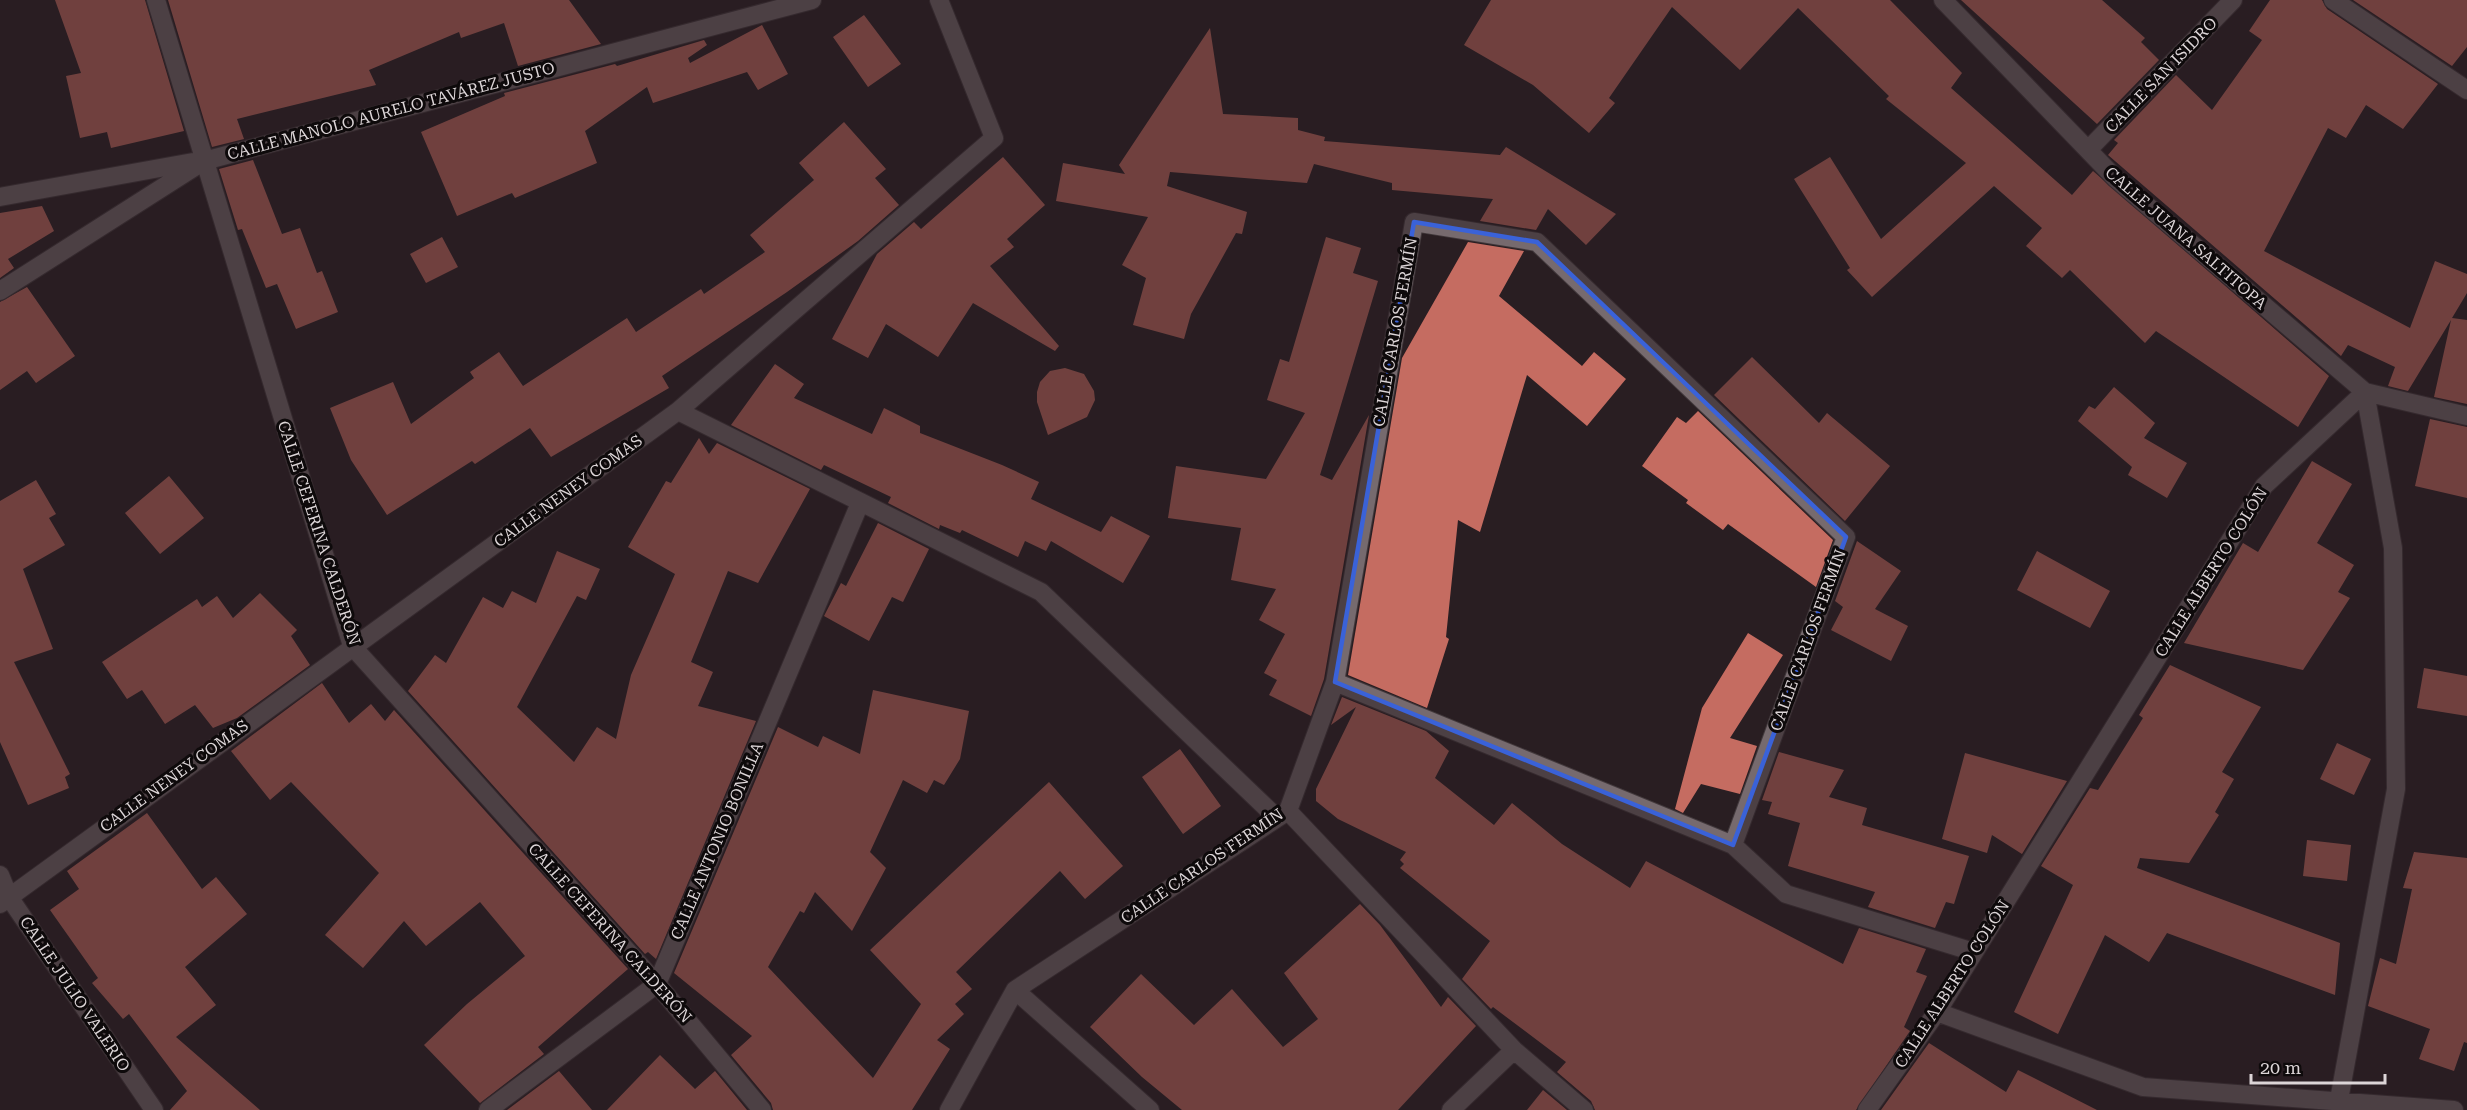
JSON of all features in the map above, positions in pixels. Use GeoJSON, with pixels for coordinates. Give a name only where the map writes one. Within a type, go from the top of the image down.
{"type":"FeatureCollection","features":[{"type":"Feature","properties":{"kind":"street","name":"CALLE CEFERINA CALDERÓN"},"geometry":{"type":"LineString","coordinates":[[156,0],[352,646],[657,984],[762,1110]]}},
{"type":"Feature","properties":{"kind":"street","name":"CALLE MANOLO AURELO TAVÁREZ JUSTO"},"geometry":{"type":"LineString","coordinates":[[0,291],[204,161],[812,0]]}},
{"type":"Feature","properties":{"kind":"street","name":"CALLE NENEY COMAS"},"geometry":{"type":"LineString","coordinates":[[5,901],[352,646],[678,411],[994,138],[939,0]]}},
{"type":"Feature","properties":{"kind":"street","name":"CALLE JUANA SALTITOPA"},"geometry":{"type":"LineString","coordinates":[[1943,0],[2116,179],[2365,392],[2467,416]]}},
{"type":"Feature","properties":{"kind":"street","name":"CALLE SAN ISIDRO"},"geometry":{"type":"LineString","coordinates":[[2088,150],[2234,0]]}},
{"type":"Feature","properties":{"kind":"street"},"geometry":{"type":"LineString","coordinates":[[2333,0],[2467,90]]}},
{"type":"Feature","properties":{"kind":"street"},"geometry":{"type":"LineString","coordinates":[[0,197],[204,161]]}},
{"type":"Feature","properties":{"kind":"street","name":"CALLE CARLOS FERMÍN"},"geometry":{"type":"LineString","coordinates":[[948,1110],[1015,990],[1283,814],[1335,682],[1414,222],[1537,242],[1846,537],[1734,844]]}},
{"type":"Feature","properties":{"kind":"street"},"geometry":{"type":"LineString","coordinates":[[2339,1100],[2396,789],[2393,548],[2365,392]]}},
{"type":"Feature","properties":{"kind":"street","name":"CALLE ALBERTO COLÓN"},"geometry":{"type":"LineString","coordinates":[[1867,1110],[1937,1012],[2264,486],[2365,392]]}},
{"type":"Feature","properties":{"kind":"street"},"geometry":{"type":"LineString","coordinates":[[678,411],[1041,592],[1283,814],[1514,1050],[1584,1110]]}},
{"type":"Feature","properties":{"kind":"street","name":"CALLE ANTONIO BONILLA"},"geometry":{"type":"LineString","coordinates":[[657,984],[860,503]]}},
{"type":"Feature","properties":{"kind":"street"},"geometry":{"type":"LineString","coordinates":[[1335,682],[1734,844],[1786,894],[1974,952]]}},
{"type":"Feature","properties":{"kind":"street","name":"CALLE JULIO VALERIO"},"geometry":{"type":"LineString","coordinates":[[0,875],[5,901],[154,1110]]}},
{"type":"Feature","properties":{"kind":"street"},"geometry":{"type":"LineString","coordinates":[[488,1110],[657,984]]}},
{"type":"Feature","properties":{"kind":"street"},"geometry":{"type":"LineString","coordinates":[[1015,990],[1150,1110]]}},
{"type":"Feature","properties":{"kind":"street"},"geometry":{"type":"LineString","coordinates":[[1937,1012],[2143,1087],[2454,1110]]}},
{"type":"Feature","properties":{"kind":"street"},"geometry":{"type":"LineString","coordinates":[[1451,1110],[1514,1050]]}},
{"type":"Feature","properties":{"kind":"highlighted area"},"geometry":{"type":"Polygon","coordinates":[[[1414,222],[1537,242],[1846,537],[1733,845],[1335,682],[1414,222]]]}},
{"type":"Feature","properties":{"kind":"building"},"geometry":{"type":"Polygon","coordinates":[[[55,0],[145,0],[184,131],[111,148],[107,132],[80,138],[66,76],[81,73],[55,0]]]}},
{"type":"Feature","properties":{"kind":"building"},"geometry":{"type":"Polygon","coordinates":[[[168,0],[569,0],[601,44],[518,66],[504,23],[461,38],[459,32],[369,70],[376,85],[237,119],[244,139],[212,147],[168,0]]]}},
{"type":"Feature","properties":{"kind":"building"},"geometry":{"type":"Polygon","coordinates":[[[1491,0],[1890,0],[1962,73],[1951,88],[2072,195],[2093,171],[2329,376],[2298,427],[2156,331],[2145,343],[2070,270],[2062,278],[2026,246],[2042,228],[1994,186],[1872,297],[1847,270],[1850,268],[1794,179],[1830,157],[1881,239],[1966,163],[1886,99],[1889,96],[1798,8],[1740,70],[1672,7],[1609,98],[1615,103],[1589,133],[1533,85],[1464,45],[1491,0]]]}},
{"type":"Feature","properties":{"kind":"building"},"geometry":{"type":"Polygon","coordinates":[[[1961,0],[2102,0],[2145,38],[2141,42],[2159,60],[2097,124],[1961,0]]]}},
{"type":"Feature","properties":{"kind":"building"},"geometry":{"type":"Polygon","coordinates":[[[2270,0],[2322,0],[2327,9],[2438,84],[2403,129],[2366,105],[2346,138],[2328,128],[2264,251],[2410,328],[2435,261],[2467,274],[2467,293],[2452,318],[2467,320],[2467,404],[2434,397],[2451,320],[2408,391],[2388,386],[2395,367],[2348,345],[2341,356],[2108,155],[2118,143],[2114,140],[2176,75],[2212,110],[2262,40],[2249,31],[2270,0]]]}},
{"type":"Feature","properties":{"kind":"building"},"geometry":{"type":"Polygon","coordinates":[[[2353,0],[2467,0],[2467,47],[2452,66],[2353,0]]]}},
{"type":"Feature","properties":{"kind":"building"},"geometry":{"type":"Polygon","coordinates":[[[864,15],[901,64],[868,87],[833,37],[864,15]]]}},
{"type":"Feature","properties":{"kind":"building"},"geometry":{"type":"Polygon","coordinates":[[[762,25],[788,74],[758,90],[747,72],[653,103],[647,87],[585,131],[597,163],[515,198],[512,193],[457,216],[421,132],[505,96],[504,93],[615,64],[617,66],[704,40],[707,45],[688,58],[690,63],[762,25]]]}},
{"type":"Feature","properties":{"kind":"building"},"geometry":{"type":"Polygon","coordinates":[[[1210,28],[1223,114],[1298,118],[1298,130],[1325,137],[1324,141],[1500,155],[1506,147],[1616,214],[1586,245],[1548,209],[1536,230],[1480,221],[1493,199],[1392,190],[1392,183],[1314,164],[1307,183],[1170,172],[1167,186],[1247,212],[1242,234],[1236,233],[1191,314],[1184,339],[1133,325],[1146,278],[1122,265],[1148,217],[1056,201],[1063,163],[1125,174],[1119,165],[1210,28]]]}},
{"type":"Feature","properties":{"kind":"building"},"geometry":{"type":"Polygon","coordinates":[[[844,122],[886,169],[875,178],[899,205],[858,241],[662,376],[669,388],[551,457],[530,428],[475,464],[472,461],[387,515],[351,460],[330,408],[393,382],[411,424],[474,378],[470,372],[499,352],[523,386],[627,318],[636,332],[701,289],[704,294],[765,252],[750,235],[814,180],[799,163],[844,122]]]}},
{"type":"Feature","properties":{"kind":"building"},"geometry":{"type":"Polygon","coordinates":[[[1003,157],[1045,205],[1007,239],[1014,247],[990,266],[1059,346],[1055,351],[973,303],[938,357],[886,324],[868,358],[832,339],[877,254],[914,222],[921,229],[1003,157]]]}},
{"type":"Feature","properties":{"kind":"building"},"geometry":{"type":"Polygon","coordinates":[[[253,160],[282,234],[300,228],[317,273],[322,271],[338,312],[296,329],[277,284],[266,288],[242,229],[238,230],[219,169],[253,160]]]}},
{"type":"Feature","properties":{"kind":"building"},"geometry":{"type":"Polygon","coordinates":[[[42,206],[54,231],[8,259],[14,268],[0,278],[0,213],[42,206]]]}},
{"type":"Feature","properties":{"kind":"building"},"geometry":{"type":"Polygon","coordinates":[[[442,237],[458,267],[426,283],[410,254],[442,237]]]}},
{"type":"Feature","properties":{"kind":"building"},"geometry":{"type":"Polygon","coordinates":[[[1326,237],[1361,248],[1353,273],[1378,281],[1320,475],[1332,480],[1369,415],[1324,679],[1311,716],[1269,695],[1277,680],[1264,673],[1285,634],[1259,620],[1276,589],[1231,580],[1241,528],[1168,518],[1176,466],[1266,479],[1305,413],[1267,400],[1280,359],[1289,362],[1326,237]]]}},
{"type":"Feature","properties":{"kind":"building"},"geometry":{"type":"Polygon","coordinates":[[[1468,242],[1524,251],[1499,296],[1582,366],[1594,352],[1626,379],[1587,426],[1527,375],[1480,532],[1458,520],[1446,637],[1449,639],[1427,708],[1348,675],[1402,358],[1468,242]]]}},
{"type":"Feature","properties":{"kind":"building"},"geometry":{"type":"Polygon","coordinates":[[[27,287],[75,356],[36,383],[27,371],[0,390],[0,302],[27,287]]]}},
{"type":"Feature","properties":{"kind":"building"},"geometry":{"type":"Polygon","coordinates":[[[1752,357],[1819,423],[1827,413],[1890,466],[1845,521],[1714,395],[1752,357]]]}},
{"type":"Feature","properties":{"kind":"building"},"geometry":{"type":"Polygon","coordinates":[[[775,364],[804,384],[794,398],[872,434],[884,408],[920,426],[920,433],[1039,482],[1031,499],[1101,532],[1111,516],[1150,536],[1123,583],[1051,541],[1046,551],[1025,541],[1018,557],[962,530],[960,533],[940,525],[939,529],[888,503],[891,497],[824,465],[821,470],[731,425],[775,364]]]}},
{"type":"Feature","properties":{"kind":"building"},"geometry":{"type":"Polygon","coordinates":[[[1065,368],[1084,374],[1094,391],[1095,400],[1087,417],[1048,435],[1037,402],[1037,392],[1040,382],[1050,371],[1065,368]]]}},
{"type":"Feature","properties":{"kind":"building"},"geometry":{"type":"Polygon","coordinates":[[[2114,387],[2155,423],[2144,438],[2187,463],[2167,498],[2128,475],[2132,467],[2078,421],[2089,406],[2095,409],[2114,387]]]}},
{"type":"Feature","properties":{"kind":"building"},"geometry":{"type":"Polygon","coordinates":[[[1698,411],[1833,540],[1816,587],[1728,524],[1723,530],[1686,503],[1688,500],[1642,466],[1677,417],[1686,423],[1698,411]]]}},
{"type":"Feature","properties":{"kind":"building"},"geometry":{"type":"Polygon","coordinates":[[[2430,419],[2467,427],[2467,498],[2415,486],[2430,419]]]}},
{"type":"Feature","properties":{"kind":"building"},"geometry":{"type":"Polygon","coordinates":[[[699,438],[709,454],[717,443],[810,489],[758,583],[728,571],[691,662],[713,672],[698,706],[756,721],[656,959],[648,952],[645,954],[408,691],[435,655],[446,663],[483,597],[503,608],[512,591],[536,603],[557,551],[600,569],[586,600],[577,596],[517,707],[574,762],[597,727],[616,739],[631,675],[675,574],[628,547],[666,481],[671,483],[699,438]]]}},
{"type":"Feature","properties":{"kind":"building"},"geometry":{"type":"Polygon","coordinates":[[[2312,461],[2352,484],[2317,543],[2354,565],[2338,592],[2350,598],[2303,670],[2184,643],[2243,543],[2258,552],[2312,461]]]}},
{"type":"Feature","properties":{"kind":"building"},"geometry":{"type":"Polygon","coordinates":[[[169,476],[204,518],[160,554],[125,513],[169,476]]]}},
{"type":"Feature","properties":{"kind":"building"},"geometry":{"type":"Polygon","coordinates":[[[36,480],[56,514],[49,518],[65,545],[23,569],[53,649],[14,662],[70,774],[65,777],[69,788],[28,805],[0,742],[0,501],[36,480]]]}},
{"type":"Feature","properties":{"kind":"building"},"geometry":{"type":"Polygon","coordinates":[[[878,523],[929,549],[903,602],[892,597],[869,641],[824,616],[841,583],[846,586],[878,523]]]}},
{"type":"Feature","properties":{"kind":"building"},"geometry":{"type":"Polygon","coordinates":[[[1857,541],[1901,571],[1875,609],[1908,626],[1891,661],[1831,630],[1843,607],[1835,601],[1857,541]]]}},
{"type":"Feature","properties":{"kind":"building"},"geometry":{"type":"Polygon","coordinates":[[[2037,551],[2110,591],[2090,628],[2017,590],[2037,551]]]}},
{"type":"Feature","properties":{"kind":"building"},"geometry":{"type":"Polygon","coordinates":[[[260,593],[297,630],[291,636],[310,665],[237,718],[213,728],[195,705],[165,724],[142,690],[127,699],[102,662],[197,599],[202,607],[217,596],[233,618],[260,593]]]}},
{"type":"Feature","properties":{"kind":"building"},"geometry":{"type":"Polygon","coordinates":[[[1748,633],[1783,655],[1730,738],[1757,746],[1740,794],[1701,784],[1683,813],[1675,809],[1702,708],[1748,633]]]}},
{"type":"Feature","properties":{"kind":"building"},"geometry":{"type":"Polygon","coordinates":[[[2170,665],[2261,707],[2222,772],[2234,779],[2215,812],[2219,815],[2189,863],[2140,858],[2137,868],[2340,943],[2335,995],[2167,933],[2149,962],[2105,935],[2058,1034],[2014,1012],[2073,885],[2041,866],[2090,788],[2098,790],[2143,718],[2139,715],[2170,665]]]}},
{"type":"Feature","properties":{"kind":"building"},"geometry":{"type":"Polygon","coordinates":[[[2424,668],[2467,676],[2467,716],[2417,708],[2424,668]]]}},
{"type":"Feature","properties":{"kind":"building"},"geometry":{"type":"Polygon","coordinates":[[[322,683],[349,723],[371,704],[385,721],[394,710],[628,969],[538,1047],[544,1054],[480,1103],[424,1045],[467,1004],[525,956],[480,902],[426,946],[404,921],[363,968],[325,935],[379,873],[291,782],[270,800],[231,751],[322,683]]]}},
{"type":"Feature","properties":{"kind":"building"},"geometry":{"type":"Polygon","coordinates":[[[873,690],[969,711],[960,759],[944,785],[934,780],[927,793],[903,780],[870,852],[886,868],[852,931],[815,892],[804,913],[800,911],[768,967],[873,1078],[921,1004],[870,950],[1049,782],[1123,866],[1085,899],[1060,871],[956,972],[972,989],[955,1004],[964,1014],[937,1040],[950,1049],[912,1110],[773,1110],[771,1103],[731,1055],[752,1036],[674,973],[778,727],[818,747],[823,736],[860,754],[873,690]]]}},
{"type":"Feature","properties":{"kind":"building"},"geometry":{"type":"Polygon","coordinates":[[[1342,697],[1426,731],[1449,751],[1435,778],[1494,825],[1512,803],[1562,844],[1630,888],[1646,861],[1843,964],[1859,928],[1926,949],[1916,972],[1927,976],[1904,1027],[1910,1031],[1856,1110],[1595,1110],[1591,1101],[1557,1072],[1566,1062],[1493,1007],[1491,1009],[1462,979],[1490,941],[1400,868],[1404,864],[1400,860],[1406,852],[1338,819],[1316,801],[1316,789],[1356,707],[1331,725],[1342,697]]]}},
{"type":"Feature","properties":{"kind":"building"},"geometry":{"type":"Polygon","coordinates":[[[2337,743],[2371,759],[2354,795],[2320,779],[2337,743]]]}},
{"type":"Feature","properties":{"kind":"building"},"geometry":{"type":"Polygon","coordinates":[[[1180,749],[1221,806],[1183,834],[1142,777],[1180,749]]]}},
{"type":"Feature","properties":{"kind":"building"},"geometry":{"type":"Polygon","coordinates":[[[1779,752],[1844,770],[1829,797],[1867,808],[1862,825],[1969,856],[1954,904],[1946,902],[1935,928],[1868,907],[1875,892],[1788,866],[1800,823],[1768,814],[1772,802],[1762,800],[1779,752]]]}},
{"type":"Feature","properties":{"kind":"building"},"geometry":{"type":"Polygon","coordinates":[[[1965,753],[2067,781],[2022,854],[1992,835],[1987,853],[1942,839],[1965,753]]]}},
{"type":"Feature","properties":{"kind":"building"},"geometry":{"type":"Polygon","coordinates":[[[147,813],[202,889],[216,877],[247,914],[185,967],[216,1005],[176,1037],[260,1110],[170,1110],[187,1091],[129,1014],[123,1019],[92,983],[98,978],[50,910],[79,889],[67,871],[147,813]]]}},
{"type":"Feature","properties":{"kind":"building"},"geometry":{"type":"Polygon","coordinates":[[[2307,840],[2351,845],[2347,881],[2303,876],[2307,840]]]}},
{"type":"Feature","properties":{"kind":"building"},"geometry":{"type":"Polygon","coordinates":[[[2414,852],[2467,858],[2467,1043],[2464,1042],[2454,1071],[2419,1059],[2430,1029],[2368,1006],[2380,958],[2396,964],[2412,889],[2403,888],[2414,852]]]}},
{"type":"Feature","properties":{"kind":"building"},"geometry":{"type":"Polygon","coordinates":[[[1360,904],[1380,925],[1441,1007],[1448,997],[1476,1026],[1398,1110],[1182,1110],[1142,1077],[1090,1027],[1141,974],[1194,1025],[1232,989],[1283,1047],[1318,1019],[1284,973],[1360,904]]]}},
{"type":"Feature","properties":{"kind":"building"},"geometry":{"type":"Polygon","coordinates":[[[1929,1043],[2006,1092],[2018,1070],[2097,1110],[1881,1110],[1929,1043]]]}},
{"type":"Feature","properties":{"kind":"building"},"geometry":{"type":"Polygon","coordinates":[[[660,1055],[695,1089],[715,1071],[747,1110],[607,1110],[660,1055]]]}},
{"type":"Feature","properties":{"kind":"building"},"geometry":{"type":"Polygon","coordinates":[[[559,1071],[592,1110],[507,1110],[559,1071]]]}},
{"type":"Feature","properties":{"kind":"building"},"geometry":{"type":"Polygon","coordinates":[[[1543,1090],[1567,1110],[1527,1110],[1543,1090]]]}}]}
